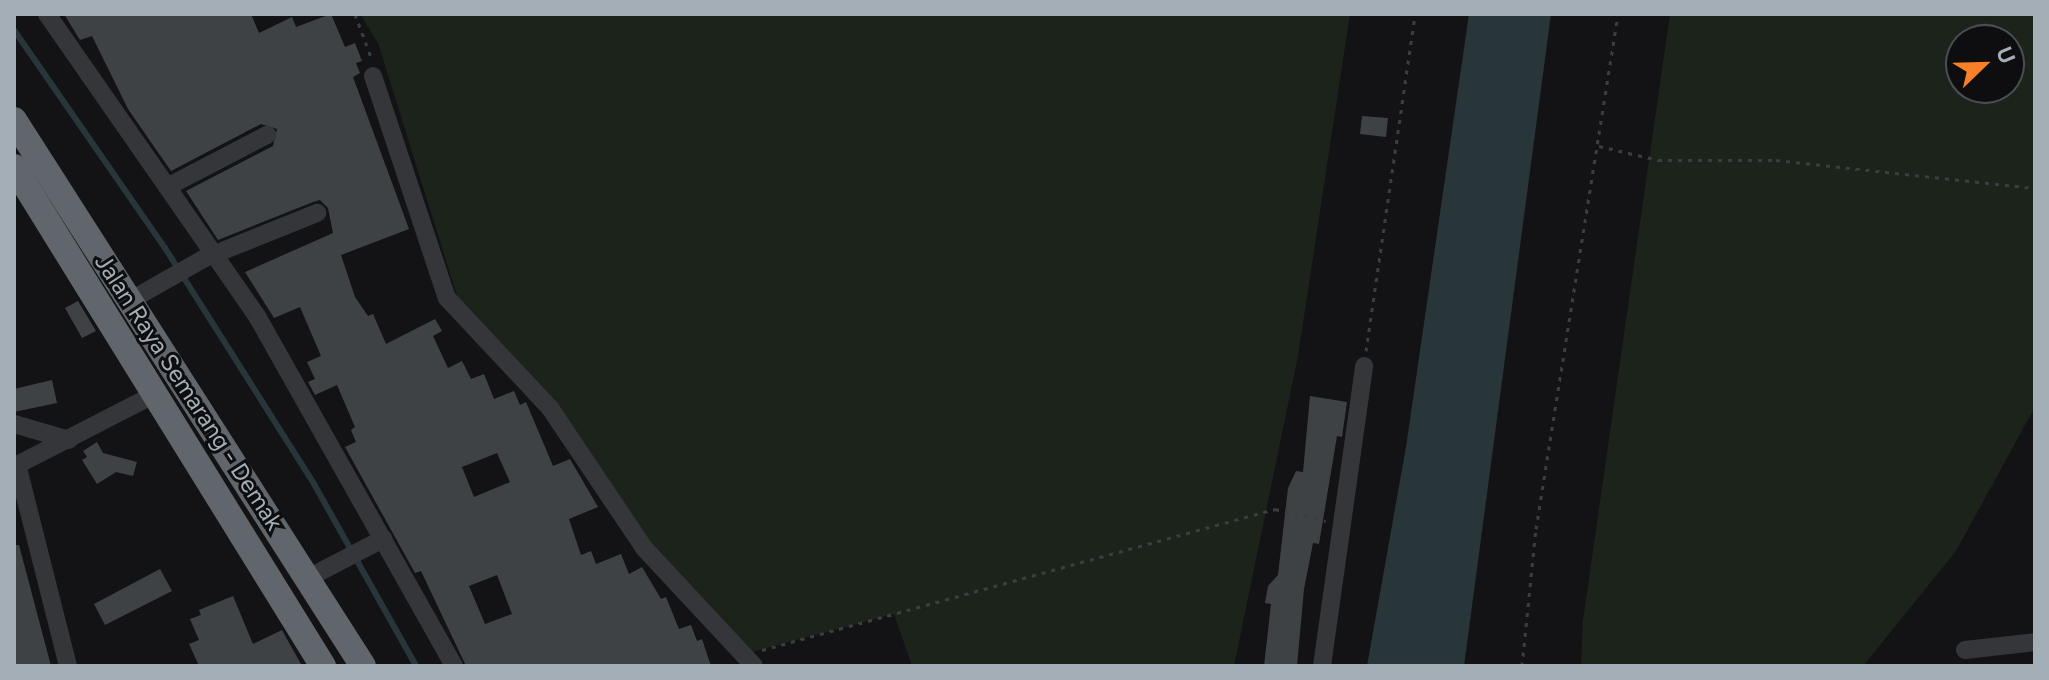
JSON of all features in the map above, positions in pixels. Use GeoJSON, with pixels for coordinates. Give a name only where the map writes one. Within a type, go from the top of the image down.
{"type":"FeatureCollection","features":[{"type":"Feature","properties":{"kind":"highway","name":"Jalan Raya Semarang - Demak"},"geometry":{"type":"LineString","coordinates":[[18,134],[318,574],[363,666]]}},
{"type":"Feature","properties":{"kind":"highway","name":"Jalan Raya Semarang - Demak"},"geometry":{"type":"LineString","coordinates":[[14,167],[157,393],[323,666]]}},
{"type":"Feature","properties":{"kind":"street"},"geometry":{"type":"LineString","coordinates":[[47,14],[167,187],[210,255],[258,318],[378,542],[454,666]]}},
{"type":"Feature","properties":{"kind":"street"},"geometry":{"type":"LineString","coordinates":[[373,76],[447,298],[550,408],[644,548],[748,661]]}},
{"type":"Feature","properties":{"kind":"street"},"geometry":{"type":"LineString","coordinates":[[167,187],[267,135]]}},
{"type":"Feature","properties":{"kind":"street"},"geometry":{"type":"LineString","coordinates":[[131,300],[210,255],[317,213]]}},
{"type":"Feature","properties":{"kind":"street"},"geometry":{"type":"LineString","coordinates":[[1322,666],[1364,366]]}},
{"type":"Feature","properties":{"kind":"street"},"geometry":{"type":"LineString","coordinates":[[68,666],[17,465],[157,393]]}},
{"type":"Feature","properties":{"kind":"street"},"geometry":{"type":"LineString","coordinates":[[14,424],[69,440]]}},
{"type":"Feature","properties":{"kind":"street"},"geometry":{"type":"LineString","coordinates":[[318,574],[378,542]]}},
{"type":"Feature","properties":{"kind":"street"},"geometry":{"type":"LineString","coordinates":[[1965,650],[2035,642]]}},
{"type":"Feature","properties":{"kind":"path"},"geometry":{"type":"LineString","coordinates":[[355,14],[371,49],[373,76]]}},
{"type":"Feature","properties":{"kind":"path"},"geometry":{"type":"LineString","coordinates":[[1364,366],[1415,14]]}},
{"type":"Feature","properties":{"kind":"path"},"geometry":{"type":"LineString","coordinates":[[1522,666],[1536,529],[1618,14]]}},
{"type":"Feature","properties":{"kind":"path"},"geometry":{"type":"LineString","coordinates":[[1599,146],[1658,160],[1776,160],[2035,188]]}},
{"type":"Feature","properties":{"kind":"path"},"geometry":{"type":"LineString","coordinates":[[748,661],[1275,509],[1326,521]]}},
{"type":"Feature","properties":{"kind":"shaded area"},"geometry":{"type":"Polygon","coordinates":[[[360,14],[1350,14],[1298,356],[1234,666],[912,666],[894,614],[748,653],[653,555],[556,408],[463,315],[378,43],[360,14]]]}},
{"type":"Feature","properties":{"kind":"shaded area"},"geometry":{"type":"Polygon","coordinates":[[[1469,14],[1551,14],[1464,666],[1367,666],[1406,447],[1469,14]]]}},
{"type":"Feature","properties":{"kind":"shaded area"},"geometry":{"type":"Polygon","coordinates":[[[1670,14],[2035,14],[2035,407],[1956,551],[1863,666],[1581,666],[1583,620],[1670,14]]]}},
{"type":"Feature","properties":{"kind":"building"},"geometry":{"type":"Polygon","coordinates":[[[64,14],[251,14],[259,33],[292,17],[296,27],[331,14],[345,47],[355,43],[362,61],[356,63],[360,73],[353,77],[409,229],[341,255],[355,297],[368,316],[373,314],[386,344],[435,319],[442,331],[433,336],[448,368],[462,361],[471,379],[484,374],[494,399],[514,391],[520,405],[526,402],[553,466],[570,459],[598,507],[569,519],[581,555],[591,551],[596,564],[621,554],[629,574],[642,567],[661,599],[666,597],[679,629],[691,625],[697,641],[702,639],[711,666],[466,666],[421,571],[415,573],[345,447],[356,442],[351,430],[355,427],[337,385],[315,395],[308,382],[315,379],[307,362],[321,356],[300,307],[274,318],[245,272],[333,233],[328,208],[320,200],[313,202],[218,240],[186,191],[273,146],[277,129],[261,124],[171,171],[128,109],[92,36],[80,40],[64,14]],[[497,453],[462,467],[474,497],[510,482],[497,453]],[[497,575],[469,586],[485,624],[512,614],[497,575]]]}},
{"type":"Feature","properties":{"kind":"building"},"geometry":{"type":"Polygon","coordinates":[[[1362,116],[1388,118],[1386,137],[1360,134],[1362,116]]]}},
{"type":"Feature","properties":{"kind":"building"},"geometry":{"type":"Polygon","coordinates":[[[78,301],[96,331],[82,338],[65,308],[78,301]]]}},
{"type":"Feature","properties":{"kind":"building"},"geometry":{"type":"Polygon","coordinates":[[[52,380],[57,403],[14,412],[14,389],[52,380]]]}},
{"type":"Feature","properties":{"kind":"building"},"geometry":{"type":"Polygon","coordinates":[[[1310,396],[1347,402],[1342,437],[1337,436],[1319,544],[1313,543],[1304,589],[1297,666],[1264,666],[1271,604],[1265,603],[1268,586],[1278,575],[1288,488],[1296,471],[1303,472],[1310,396]]]}},
{"type":"Feature","properties":{"kind":"building"},"geometry":{"type":"Polygon","coordinates":[[[97,442],[103,453],[137,462],[133,476],[116,472],[97,484],[82,460],[87,457],[83,451],[97,442]]]}},
{"type":"Feature","properties":{"kind":"building"},"geometry":{"type":"Polygon","coordinates":[[[14,545],[19,545],[51,666],[14,666],[14,545]]]}},
{"type":"Feature","properties":{"kind":"building"},"geometry":{"type":"Polygon","coordinates":[[[160,569],[172,591],[105,625],[94,604],[160,569]]]}},
{"type":"Feature","properties":{"kind":"building"},"geometry":{"type":"Polygon","coordinates":[[[233,596],[253,644],[282,630],[302,666],[199,666],[189,644],[199,640],[190,619],[201,615],[199,610],[233,596]]]}},
{"type":"Feature","properties":{"kind":"waterway"},"geometry":{"type":"LineString","coordinates":[[14,30],[165,248],[314,484],[416,666]]}}]}
